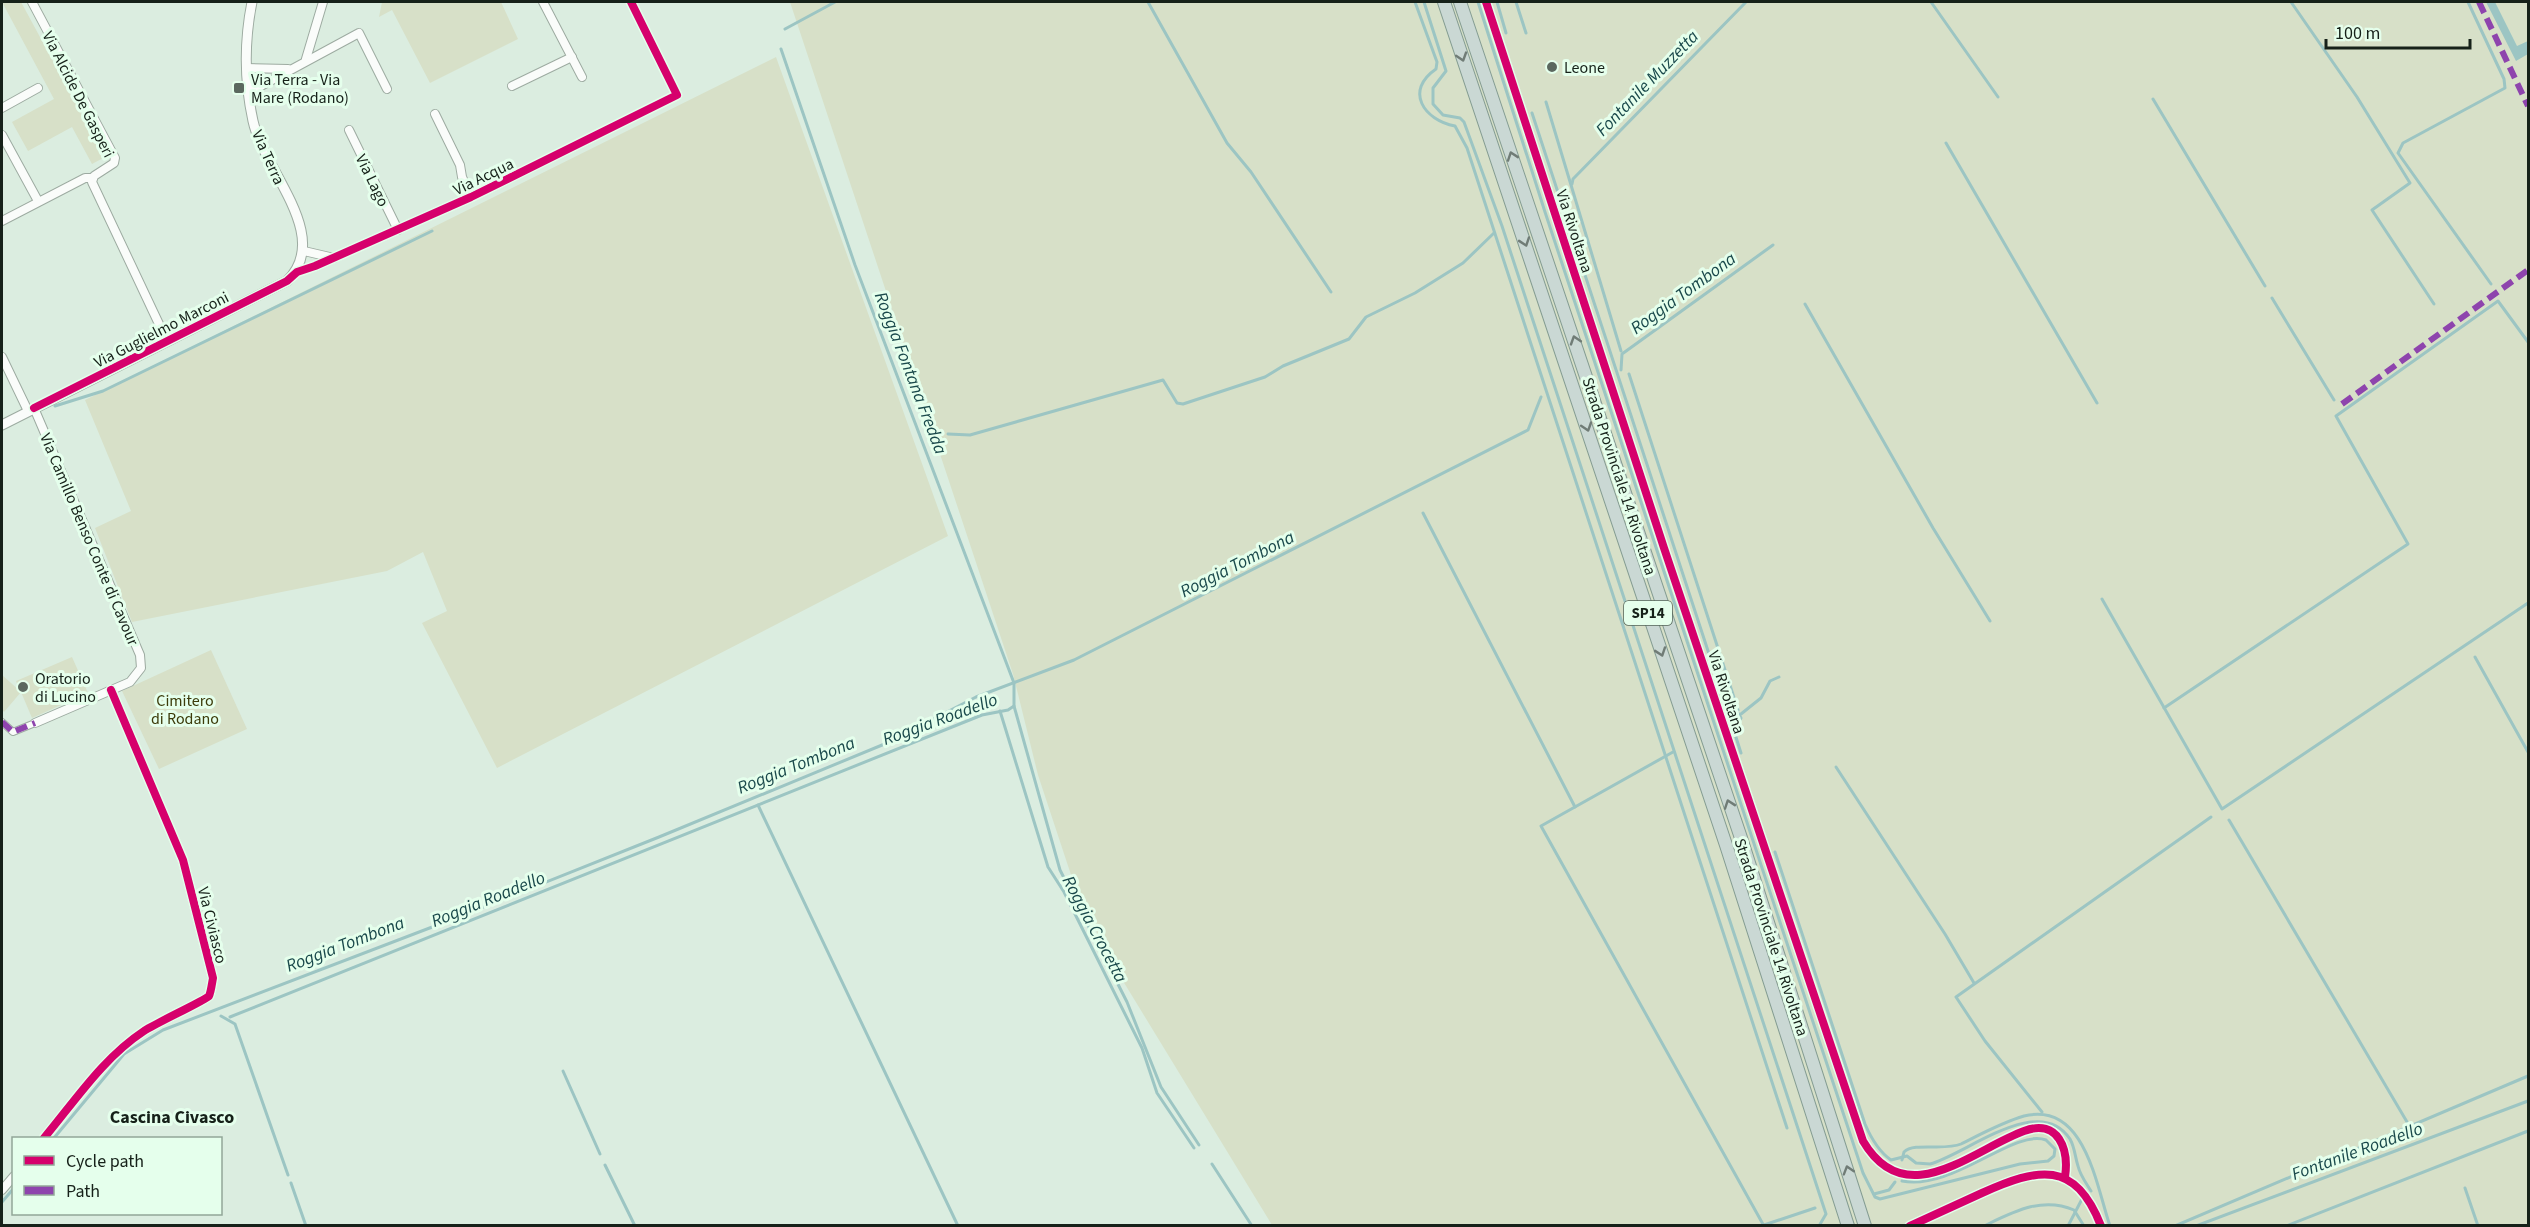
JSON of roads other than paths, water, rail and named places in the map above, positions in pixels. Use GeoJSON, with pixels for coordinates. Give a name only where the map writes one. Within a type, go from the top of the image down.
{"type":"FeatureCollection","features":[{"type":"Feature","properties":{"kind":"highway","name":"Strada Provinciale 14 Rivoltana"},"geometry":{"type":"LineString","coordinates":[[1444,2],[1726,844],[1848,1226]]}},
{"type":"Feature","properties":{"kind":"highway","name":"Strada Provinciale 14 Rivoltana"},"geometry":{"type":"LineString","coordinates":[[1460,2],[1741,838],[1865,1226]]}},
{"type":"Feature","properties":{"kind":"street","name":"Via Alcide De Gasperi"},"geometry":{"type":"LineString","coordinates":[[32,2],[115,158],[114,163],[92,178],[93,184],[167,341]]}},
{"type":"Feature","properties":{"kind":"street","name":"Via Terra"},"geometry":{"type":"LineString","coordinates":[[252,2],[246,39],[248,93],[261,145],[302,226],[304,251],[297,272]]}},
{"type":"Feature","properties":{"kind":"street"},"geometry":{"type":"LineString","coordinates":[[306,59],[323,2]]}},
{"type":"Feature","properties":{"kind":"street"},"geometry":{"type":"LineString","coordinates":[[543,2],[582,77]]}},
{"type":"Feature","properties":{"kind":"street","name":"Via Acqua"},"geometry":{"type":"LineString","coordinates":[[297,272],[471,197],[677,95],[631,2]]}},
{"type":"Feature","properties":{"kind":"street","name":"Via Rivoltana"},"geometry":{"type":"LineString","coordinates":[[1486,2],[1664,548],[1863,1141],[1876,1158],[1888,1167],[1924,1175],[1948,1169],[2022,1132],[2039,1129],[2054,1135],[2065,1146],[2065,1177]]}},
{"type":"Feature","properties":{"kind":"street"},"geometry":{"type":"LineString","coordinates":[[248,93],[306,59],[358,33],[387,88]]}},
{"type":"Feature","properties":{"kind":"street"},"geometry":{"type":"LineString","coordinates":[[512,86],[572,57]]}},
{"type":"Feature","properties":{"kind":"street"},"geometry":{"type":"LineString","coordinates":[[246,68],[289,69]]}},
{"type":"Feature","properties":{"kind":"street"},"geometry":{"type":"LineString","coordinates":[[2,108],[38,88]]}},
{"type":"Feature","properties":{"kind":"street"},"geometry":{"type":"LineString","coordinates":[[435,114],[460,165],[462,177],[471,197]]}},
{"type":"Feature","properties":{"kind":"street","name":"Via Lago"},"geometry":{"type":"LineString","coordinates":[[349,130],[398,230]]}},
{"type":"Feature","properties":{"kind":"street"},"geometry":{"type":"LineString","coordinates":[[2,135],[38,201]]}},
{"type":"Feature","properties":{"kind":"street"},"geometry":{"type":"LineString","coordinates":[[2,221],[85,178],[92,178]]}},
{"type":"Feature","properties":{"kind":"street"},"geometry":{"type":"LineString","coordinates":[[304,251],[333,258]]}},
{"type":"Feature","properties":{"kind":"street","name":"Via Guglielmo Marconi"},"geometry":{"type":"LineString","coordinates":[[2,424],[288,281],[297,272]]}},
{"type":"Feature","properties":{"kind":"street"},"geometry":{"type":"LineString","coordinates":[[2,357],[31,409]]}},
{"type":"Feature","properties":{"kind":"street","name":"Via Camillo Benso Conte di Cavour"},"geometry":{"type":"LineString","coordinates":[[31,409],[140,655],[141,668],[138,675],[111,690]]}},
{"type":"Feature","properties":{"kind":"street"},"geometry":{"type":"LineString","coordinates":[[2,722],[13,732],[111,690]]}},
{"type":"Feature","properties":{"kind":"street","name":"Via Civiasco"},"geometry":{"type":"LineString","coordinates":[[45,1137],[105,1063],[135,1037],[164,1018],[209,996],[213,978],[183,860],[111,690]]}},
{"type":"Feature","properties":{"kind":"street"},"geometry":{"type":"LineString","coordinates":[[1910,1226],[2021,1176],[2047,1174],[2065,1177],[2085,1193],[2101,1226]]}},
{"type":"Feature","properties":{"kind":"street"},"geometry":{"type":"LineString","coordinates":[[2,1191],[12,1178]]}},
{"type":"Feature","properties":{"kind":"water"},"geometry":{"type":"Polygon","coordinates":[[[2486,2],[2495,2],[2517,46],[2528,41],[2528,54],[2516,61],[2486,2]]]}},
{"type":"Feature","properties":{"kind":"waterway"},"geometry":{"type":"LineString","coordinates":[[785,29],[835,2]]}},
{"type":"Feature","properties":{"kind":"waterway"},"geometry":{"type":"LineString","coordinates":[[1148,2],[1227,143],[1251,172],[1331,292]]}},
{"type":"Feature","properties":{"kind":"waterway"},"geometry":{"type":"LineString","coordinates":[[1415,2],[1437,62],[1436,69],[1421,86],[1422,104],[1434,118],[1455,126],[1467,148],[1787,1128]]}},
{"type":"Feature","properties":{"kind":"waterway"},"geometry":{"type":"LineString","coordinates":[[1424,2],[1446,71],[1433,88],[1433,104],[1443,115],[1460,118],[1464,122],[1502,226],[1826,1214],[1819,1226]]}},
{"type":"Feature","properties":{"kind":"waterway"},"geometry":{"type":"LineString","coordinates":[[1478,2],[1545,212],[1863,1173],[1875,1197],[1880,1199],[2020,1164],[2048,1161],[2054,1156],[2055,1149],[2046,1140],[2033,1139],[2000,1150],[1942,1177],[1922,1182],[1902,1181]]}},
{"type":"Feature","properties":{"kind":"waterway"},"geometry":{"type":"LineString","coordinates":[[1497,2],[1506,33]]}},
{"type":"Feature","properties":{"kind":"waterway"},"geometry":{"type":"LineString","coordinates":[[1516,2],[1526,33]]}},
{"type":"Feature","properties":{"kind":"waterway","name":"Fontanile Muzzetta"},"geometry":{"type":"LineString","coordinates":[[1572,184],[1573,179],[1746,2]]}},
{"type":"Feature","properties":{"kind":"waterway"},"geometry":{"type":"LineString","coordinates":[[1931,2],[1998,97]]}},
{"type":"Feature","properties":{"kind":"waterway"},"geometry":{"type":"LineString","coordinates":[[2291,2],[2357,97],[2410,183],[2372,210],[2434,304]]}},
{"type":"Feature","properties":{"kind":"waterway"},"geometry":{"type":"LineString","coordinates":[[2468,2],[2504,79],[2505,88],[2403,143],[2398,153],[2491,284]]}},
{"type":"Feature","properties":{"kind":"waterway","name":"Roggia Fontana Fredda"},"geometry":{"type":"LineString","coordinates":[[781,49],[855,265],[1014,683],[1014,706]]}},
{"type":"Feature","properties":{"kind":"waterway"},"geometry":{"type":"LineString","coordinates":[[2153,99],[2265,286]]}},
{"type":"Feature","properties":{"kind":"waterway"},"geometry":{"type":"LineString","coordinates":[[1546,102],[1621,351]]}},
{"type":"Feature","properties":{"kind":"waterway"},"geometry":{"type":"LineString","coordinates":[[1532,113],[1728,712],[1738,713],[1741,718],[1734,731],[1741,753]]}},
{"type":"Feature","properties":{"kind":"waterway"},"geometry":{"type":"LineString","coordinates":[[1946,143],[2097,403]]}},
{"type":"Feature","properties":{"kind":"waterway"},"geometry":{"type":"LineString","coordinates":[[55,406],[103,391],[432,231]]}},
{"type":"Feature","properties":{"kind":"waterway"},"geometry":{"type":"LineString","coordinates":[[948,434],[970,435],[1163,380],[1177,403],[1183,404],[1265,377],[1283,366],[1349,339],[1366,317],[1415,293],[1463,263],[1494,233]]}},
{"type":"Feature","properties":{"kind":"waterway","name":"Roggia Tombona"},"geometry":{"type":"LineString","coordinates":[[1621,370],[1622,354],[1773,245]]}},
{"type":"Feature","properties":{"kind":"waterway"},"geometry":{"type":"LineString","coordinates":[[2272,298],[2334,400]]}},
{"type":"Feature","properties":{"kind":"waterway"},"geometry":{"type":"LineString","coordinates":[[2164,708],[2408,544],[2336,416],[2498,301],[2528,342]]}},
{"type":"Feature","properties":{"kind":"waterway"},"geometry":{"type":"LineString","coordinates":[[1805,304],[1933,528],[1990,621]]}},
{"type":"Feature","properties":{"kind":"waterway"},"geometry":{"type":"LineString","coordinates":[[1629,374],[1738,710]]}},
{"type":"Feature","properties":{"kind":"waterway","name":"Roggia Tombona"},"geometry":{"type":"LineString","coordinates":[[55,1137],[124,1054],[163,1030],[461,916],[659,837],[887,743],[976,697],[1074,660],[1528,430],[1541,397]]}},
{"type":"Feature","properties":{"kind":"waterway"},"geometry":{"type":"LineString","coordinates":[[1423,513],[1575,807]]}},
{"type":"Feature","properties":{"kind":"waterway"},"geometry":{"type":"LineString","coordinates":[[2102,599],[2222,809],[2528,603]]}},
{"type":"Feature","properties":{"kind":"waterway"},"geometry":{"type":"LineString","coordinates":[[2475,657],[2528,752]]}},
{"type":"Feature","properties":{"kind":"waterway"},"geometry":{"type":"LineString","coordinates":[[1741,714],[1761,698],[1770,681],[1779,677]]}},
{"type":"Feature","properties":{"kind":"waterway","name":"Roggia Roadello"},"geometry":{"type":"LineString","coordinates":[[230,1017],[982,715],[1008,710],[1014,706],[1060,870],[1127,1002],[1161,1087],[1199,1145]]}},
{"type":"Feature","properties":{"kind":"waterway","name":"Roggia Crocetta"},"geometry":{"type":"LineString","coordinates":[[1000,711],[1048,867],[1064,892],[1142,1048],[1157,1093],[1194,1148]]}},
{"type":"Feature","properties":{"kind":"waterway"},"geometry":{"type":"LineString","coordinates":[[1673,752],[1541,826],[1764,1226]]}},
{"type":"Feature","properties":{"kind":"waterway"},"geometry":{"type":"LineString","coordinates":[[1836,767],[1945,934],[1974,983]]}},
{"type":"Feature","properties":{"kind":"waterway"},"geometry":{"type":"LineString","coordinates":[[758,805],[958,1226]]}},
{"type":"Feature","properties":{"kind":"waterway"},"geometry":{"type":"LineString","coordinates":[[2042,1112],[1985,1041],[1956,997],[2211,817]]}},
{"type":"Feature","properties":{"kind":"waterway"},"geometry":{"type":"LineString","coordinates":[[2229,820],[2410,1127]]}},
{"type":"Feature","properties":{"kind":"waterway"},"geometry":{"type":"LineString","coordinates":[[1775,852],[1865,1124],[1882,1153],[1891,1160],[1907,1156],[1916,1163],[1930,1164],[2002,1130],[2040,1122],[2057,1126],[2070,1139],[2080,1173],[2091,1191]]}},
{"type":"Feature","properties":{"kind":"waterway"},"geometry":{"type":"LineString","coordinates":[[221,1016],[235,1024],[288,1175]]}},
{"type":"Feature","properties":{"kind":"waterway"},"geometry":{"type":"LineString","coordinates":[[563,1071],[600,1154]]}},
{"type":"Feature","properties":{"kind":"waterway"},"geometry":{"type":"LineString","coordinates":[[2175,1226],[2528,1076]]}},
{"type":"Feature","properties":{"kind":"waterway","name":"Fontanile Roadello"},"geometry":{"type":"LineString","coordinates":[[2196,1226],[2528,1101]]}},
{"type":"Feature","properties":{"kind":"waterway"},"geometry":{"type":"LineString","coordinates":[[1902,1160],[1904,1152],[1909,1149],[1954,1146],[2024,1116],[2045,1115],[2061,1121],[2074,1133],[2085,1150],[2110,1226]]}},
{"type":"Feature","properties":{"kind":"waterway"},"geometry":{"type":"LineString","coordinates":[[2286,1226],[2528,1131]]}},
{"type":"Feature","properties":{"kind":"waterway","name":"Roggia Roadello"},"geometry":{"type":"LineString","coordinates":[[1212,1164],[1252,1226]]}},
{"type":"Feature","properties":{"kind":"waterway"},"geometry":{"type":"LineString","coordinates":[[605,1165],[635,1226]]}},
{"type":"Feature","properties":{"kind":"waterway"},"geometry":{"type":"LineString","coordinates":[[1874,1194],[1889,1190],[1895,1182]]}},
{"type":"Feature","properties":{"kind":"waterway"},"geometry":{"type":"LineString","coordinates":[[291,1183],[306,1226]]}},
{"type":"Feature","properties":{"kind":"waterway"},"geometry":{"type":"LineString","coordinates":[[2465,1188],[2478,1226]]}},
{"type":"Feature","properties":{"kind":"waterway","name":"Roggia Tombona"},"geometry":{"type":"LineString","coordinates":[[2,1202],[12,1190]]}},
{"type":"Feature","properties":{"kind":"waterway"},"geometry":{"type":"LineString","coordinates":[[2068,1226],[2082,1199]]}},
{"type":"Feature","properties":{"kind":"waterway"},"geometry":{"type":"LineString","coordinates":[[1984,1226],[2017,1211],[2039,1205],[2062,1206],[2074,1210],[2084,1226]]}},
{"type":"Feature","properties":{"kind":"waterway"},"geometry":{"type":"LineString","coordinates":[[1764,1225],[1815,1208]]}},
{"type":"Feature","properties":{"kind":"place","name":"Leone"},"geometry":{"type":"Point","coordinates":[1552,67]}},
{"type":"Feature","properties":{"kind":"place","name":"Via Terra - Via Mare (Rodano)"},"geometry":{"type":"Point","coordinates":[239,88]}},
{"type":"Feature","properties":{"kind":"place","name":"Oratorio di Lucino"},"geometry":{"type":"Point","coordinates":[23,687]}},
{"type":"Feature","properties":{"kind":"district","name":"Cascina Civasco"},"geometry":{"type":"Point","coordinates":[172,1117]}},
{"type":"Feature","properties":{"kind":"park label","name":"Cimitero di Rodano"},"geometry":{"type":"Point","coordinates":[185,709]}}]}
